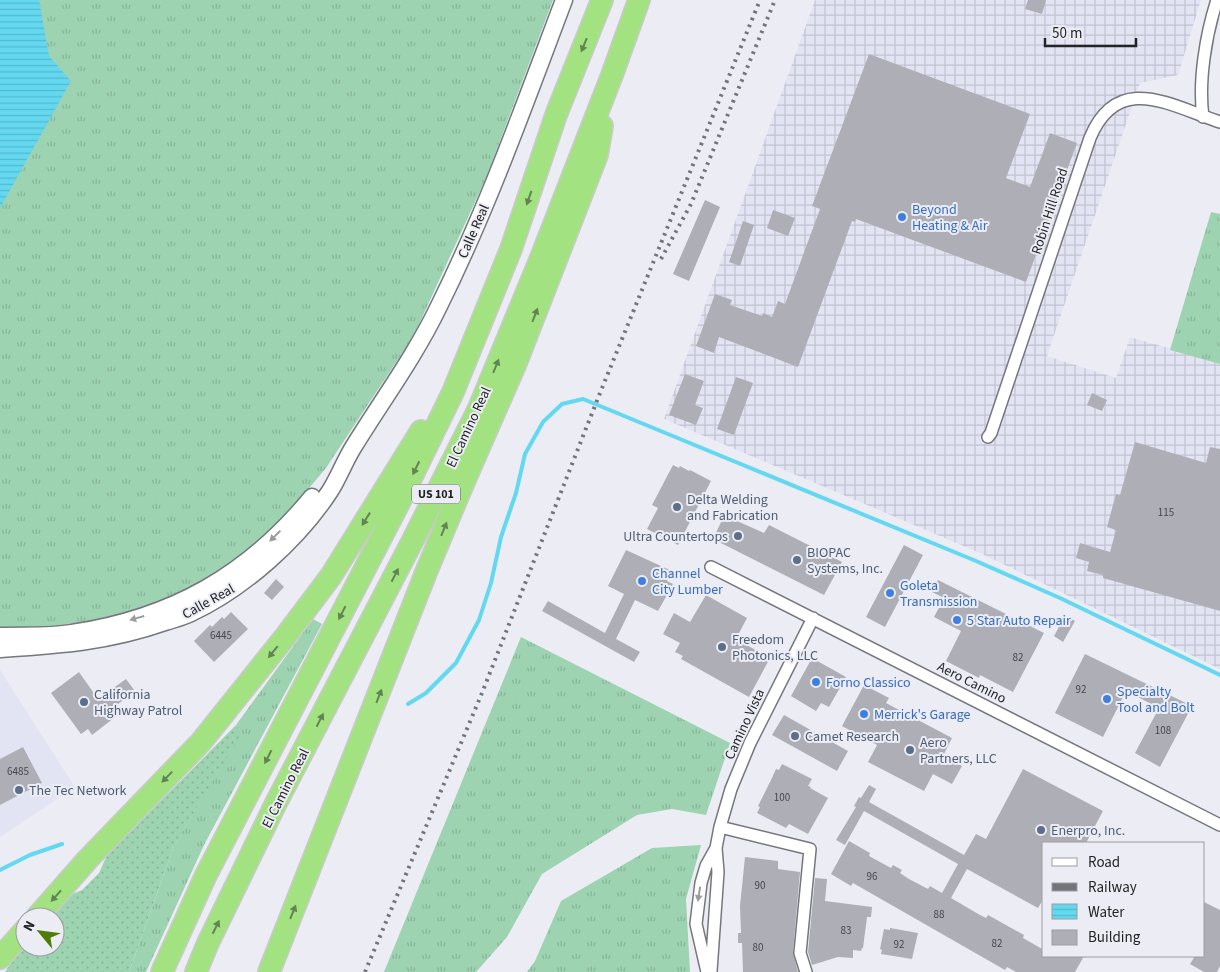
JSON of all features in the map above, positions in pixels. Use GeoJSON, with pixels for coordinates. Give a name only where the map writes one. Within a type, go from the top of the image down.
{"type":"FeatureCollection","features":[{"type":"Feature","properties":{"kind":"highway","name":"El Camino Real"},"geometry":{"type":"LineString","coordinates":[[162,972],[206,875],[398,505],[452,392],[512,249],[556,116],[602,0]]}},
{"type":"Feature","properties":{"kind":"highway","name":"El Camino Real"},"geometry":{"type":"LineString","coordinates":[[196,972],[208,943],[276,804],[479,408],[540,260],[639,0]]}},
{"type":"Feature","properties":{"kind":"highway"},"geometry":{"type":"LineString","coordinates":[[269,972],[427,570],[516,363],[597,155],[612,75]]}},
{"type":"Feature","properties":{"kind":"highway"},"geometry":{"type":"LineString","coordinates":[[46,907],[88,859],[201,742],[285,637],[331,576],[427,422],[452,392]]}},
{"type":"Feature","properties":{"kind":"highway"},"geometry":{"type":"LineString","coordinates":[[0,958],[15,941]]}},
{"type":"Feature","properties":{"kind":"main road","name":"Calle Real"},"geometry":{"type":"LineString","coordinates":[[0,649],[72,644],[104,639],[135,633],[191,614],[252,575],[280,550],[306,522],[330,491],[353,447],[412,356],[439,306],[496,178],[564,0]]}},
{"type":"Feature","properties":{"kind":"main road","name":"Calle Real"},"geometry":{"type":"LineString","coordinates":[[0,636],[71,634],[144,616],[183,601],[242,566],[272,540],[300,512],[353,447]]}},
{"type":"Feature","properties":{"kind":"street"},"geometry":{"type":"LineString","coordinates":[[1204,117],[1201,99],[1208,28],[1217,0]]}},
{"type":"Feature","properties":{"kind":"street","name":"Robin Hill Road"},"geometry":{"type":"LineString","coordinates":[[988,437],[991,433],[1096,124],[1105,114],[1119,104],[1139,97],[1155,99],[1220,122]]}},
{"type":"Feature","properties":{"kind":"street","name":"Aero Camino"},"geometry":{"type":"LineString","coordinates":[[710,567],[1220,825]]}},
{"type":"Feature","properties":{"kind":"street","name":"Camino Vista"},"geometry":{"type":"LineString","coordinates":[[709,972],[718,872],[716,848],[720,827],[750,743],[813,618]]}},
{"type":"Feature","properties":{"kind":"street"},"geometry":{"type":"LineString","coordinates":[[720,827],[810,849],[800,952],[806,972]]}},
{"type":"Feature","properties":{"kind":"street","name":"Camino Vista"},"geometry":{"type":"LineString","coordinates":[[709,972],[696,924],[701,883],[706,866],[716,848]]}},
{"type":"Feature","properties":{"kind":"shaded area"},"geometry":{"type":"Polygon","coordinates":[[[815,0],[1201,0],[1178,75],[1140,83],[1047,356],[1116,378],[1130,337],[1220,363],[1220,669],[980,553],[664,419],[815,0]]]}},
{"type":"Feature","properties":{"kind":"shaded area"},"geometry":{"type":"Polygon","coordinates":[[[0,670],[75,787],[0,837],[0,670]]]}},
{"type":"Feature","properties":{"kind":"green space"},"geometry":{"type":"Polygon","coordinates":[[[0,0],[553,0],[486,178],[414,335],[326,468],[264,539],[212,578],[140,612],[73,626],[0,629],[0,0]]]}},
{"type":"Feature","properties":{"kind":"green space"},"geometry":{"type":"Polygon","coordinates":[[[1211,212],[1220,214],[1220,364],[1170,350],[1211,212]]]}},
{"type":"Feature","properties":{"kind":"green space"},"geometry":{"type":"Polygon","coordinates":[[[313,619],[322,624],[204,845],[146,972],[129,972],[174,846],[239,736],[236,725],[313,619]]]}},
{"type":"Feature","properties":{"kind":"green space"},"geometry":{"type":"Polygon","coordinates":[[[521,637],[730,743],[706,815],[672,809],[637,815],[542,874],[507,937],[476,972],[384,972],[521,637]]]}},
{"type":"Feature","properties":{"kind":"green space"},"geometry":{"type":"Polygon","coordinates":[[[236,725],[240,736],[174,846],[129,972],[5,972],[15,957],[65,957],[65,907],[59,907],[70,895],[82,890],[99,873],[107,855],[236,725]]]}},
{"type":"Feature","properties":{"kind":"green space"},"geometry":{"type":"Polygon","coordinates":[[[701,845],[686,899],[690,972],[527,972],[535,961],[561,901],[652,848],[701,845]]]}},
{"type":"Feature","properties":{"kind":"water"},"geometry":{"type":"Polygon","coordinates":[[[0,0],[39,0],[49,56],[71,81],[0,208],[0,0]]]}},
{"type":"Feature","properties":{"kind":"building"},"geometry":{"type":"Polygon","coordinates":[[[1028,0],[1046,0],[1042,14],[1025,9],[1028,0]]]}},
{"type":"Feature","properties":{"kind":"building"},"geometry":{"type":"Polygon","coordinates":[[[869,54],[1030,114],[1006,178],[1030,187],[1050,133],[1077,143],[1026,282],[856,219],[855,222],[852,221],[798,367],[719,337],[714,353],[696,346],[715,294],[732,300],[730,305],[762,316],[763,313],[772,317],[778,301],[785,304],[820,209],[812,206],[869,54]]]}},
{"type":"Feature","properties":{"kind":"building"},"geometry":{"type":"Polygon","coordinates":[[[705,200],[720,207],[689,281],[673,274],[705,200]]]}},
{"type":"Feature","properties":{"kind":"building"},"geometry":{"type":"Polygon","coordinates":[[[773,210],[795,218],[788,236],[767,228],[773,210]]]}},
{"type":"Feature","properties":{"kind":"building"},"geometry":{"type":"Polygon","coordinates":[[[743,221],[754,225],[740,266],[729,262],[743,221]]]}},
{"type":"Feature","properties":{"kind":"building"},"geometry":{"type":"Polygon","coordinates":[[[685,374],[704,381],[695,405],[703,408],[696,425],[669,415],[685,374]]]}},
{"type":"Feature","properties":{"kind":"building"},"geometry":{"type":"Polygon","coordinates":[[[736,377],[753,383],[734,435],[717,429],[736,377]]]}},
{"type":"Feature","properties":{"kind":"building"},"geometry":{"type":"Polygon","coordinates":[[[1092,393],[1107,400],[1102,411],[1087,405],[1092,393]]]}},
{"type":"Feature","properties":{"kind":"building"},"geometry":{"type":"Polygon","coordinates":[[[1135,442],[1206,463],[1210,447],[1220,449],[1220,611],[1103,578],[1103,575],[1087,571],[1089,562],[1076,558],[1080,543],[1110,552],[1116,530],[1107,527],[1116,494],[1120,495],[1135,442]]]}},
{"type":"Feature","properties":{"kind":"building","name":"Delta Welding and Fabrication"},"geometry":{"type":"Polygon","coordinates":[[[673,465],[690,470],[711,481],[678,545],[647,529],[658,508],[652,505],[673,465]]]}},
{"type":"Feature","properties":{"kind":"building"},"geometry":{"type":"Polygon","coordinates":[[[726,516],[764,533],[769,525],[842,562],[824,595],[713,539],[723,518],[726,516]]]}},
{"type":"Feature","properties":{"kind":"building"},"geometry":{"type":"Polygon","coordinates":[[[904,545],[923,555],[885,627],[866,617],[904,545]]]}},
{"type":"Feature","properties":{"kind":"building"},"geometry":{"type":"Polygon","coordinates":[[[626,550],[672,571],[667,581],[673,584],[658,611],[635,600],[616,639],[640,652],[634,662],[542,611],[548,601],[605,633],[624,594],[608,586],[626,550]]]}},
{"type":"Feature","properties":{"kind":"building"},"geometry":{"type":"Polygon","coordinates":[[[276,579],[284,587],[272,600],[264,593],[276,579]]]}},
{"type":"Feature","properties":{"kind":"building"},"geometry":{"type":"Polygon","coordinates":[[[938,580],[1044,633],[1013,692],[980,675],[979,678],[946,661],[961,631],[934,617],[944,598],[932,592],[938,580]]]}},
{"type":"Feature","properties":{"kind":"building"},"geometry":{"type":"Polygon","coordinates":[[[706,595],[747,618],[736,639],[770,658],[749,697],[681,659],[683,656],[675,652],[680,643],[663,634],[674,613],[690,622],[706,595]]]}},
{"type":"Feature","properties":{"kind":"building"},"geometry":{"type":"Polygon","coordinates":[[[231,612],[248,629],[214,662],[194,641],[210,625],[212,627],[222,617],[224,619],[231,612]]]}},
{"type":"Feature","properties":{"kind":"building"},"geometry":{"type":"Polygon","coordinates":[[[1065,616],[1075,621],[1063,642],[1054,636],[1065,616]]]}},
{"type":"Feature","properties":{"kind":"building"},"geometry":{"type":"Polygon","coordinates":[[[1085,654],[1192,706],[1160,767],[1135,753],[1159,708],[1134,695],[1126,691],[1103,737],[1055,713],[1085,654]]]}},
{"type":"Feature","properties":{"kind":"building"},"geometry":{"type":"Polygon","coordinates":[[[812,658],[846,677],[829,707],[821,703],[816,711],[791,696],[812,658]]]}},
{"type":"Feature","properties":{"kind":"building"},"geometry":{"type":"Polygon","coordinates":[[[79,672],[98,699],[126,679],[135,691],[109,711],[114,718],[92,735],[88,729],[81,734],[51,693],[79,672]]]}},
{"type":"Feature","properties":{"kind":"building"},"geometry":{"type":"Polygon","coordinates":[[[864,685],[889,698],[886,703],[952,738],[943,756],[962,766],[952,784],[933,774],[924,791],[868,762],[877,745],[842,726],[864,685]]]}},
{"type":"Feature","properties":{"kind":"building"},"geometry":{"type":"Polygon","coordinates":[[[784,715],[848,751],[837,771],[772,735],[784,715]]]}},
{"type":"Feature","properties":{"kind":"building"},"geometry":{"type":"Polygon","coordinates":[[[23,747],[42,783],[0,805],[0,759],[23,747]]]}},
{"type":"Feature","properties":{"kind":"building"},"geometry":{"type":"Polygon","coordinates":[[[782,764],[812,779],[808,786],[828,798],[808,834],[789,824],[786,828],[757,813],[760,807],[758,806],[776,769],[779,770],[782,764]]]}},
{"type":"Feature","properties":{"kind":"building"},"geometry":{"type":"Polygon","coordinates":[[[1023,769],[1103,811],[1087,842],[1042,842],[1042,901],[1038,908],[967,869],[951,898],[980,915],[986,918],[988,915],[1024,935],[1023,938],[1042,949],[1042,957],[1083,957],[1075,972],[1016,972],[1007,967],[1005,970],[853,883],[851,886],[831,874],[849,841],[870,853],[869,856],[891,868],[893,865],[902,870],[900,873],[909,879],[928,889],[930,886],[942,893],[958,864],[864,811],[845,845],[836,840],[856,807],[854,806],[859,797],[861,798],[869,785],[876,789],[869,802],[964,855],[976,834],[986,839],[1023,769]]]}},
{"type":"Feature","properties":{"kind":"building"},"geometry":{"type":"Polygon","coordinates":[[[745,857],[778,861],[778,869],[800,872],[793,952],[798,972],[743,972],[742,943],[738,943],[738,933],[741,933],[740,906],[745,857]]]}},
{"type":"Feature","properties":{"kind":"building"},"geometry":{"type":"Polygon","coordinates":[[[815,878],[827,879],[825,901],[872,907],[871,917],[867,917],[863,948],[861,951],[853,950],[853,958],[838,957],[812,965],[808,952],[815,878]]]}},
{"type":"Feature","properties":{"kind":"building"},"geometry":{"type":"Polygon","coordinates":[[[1205,902],[1220,910],[1220,966],[1217,972],[1204,972],[1190,964],[1194,957],[1205,957],[1205,902]]]}},
{"type":"Feature","properties":{"kind":"building"},"geometry":{"type":"Polygon","coordinates":[[[890,928],[918,933],[912,959],[881,954],[882,950],[880,949],[884,929],[890,930],[890,928]]]}},
{"type":"Feature","properties":{"kind":"waterway"},"geometry":{"type":"LineString","coordinates":[[408,704],[426,693],[456,663],[479,620],[491,583],[501,537],[516,493],[525,454],[543,422],[562,404],[583,399],[976,561],[1060,598],[1220,675]]}},
{"type":"Feature","properties":{"kind":"waterway"},"geometry":{"type":"LineString","coordinates":[[0,870],[30,855],[62,844]]}},
{"type":"Feature","properties":{"kind":"railway"},"geometry":{"type":"LineString","coordinates":[[365,972],[482,693],[598,398],[760,0]]}},
{"type":"Feature","properties":{"kind":"railway"},"geometry":{"type":"LineString","coordinates":[[661,259],[691,204],[775,0]]}},
{"type":"Feature","properties":{"kind":"place","name":"Beyond Heating & Air"},"geometry":{"type":"Point","coordinates":[902,217]}},
{"type":"Feature","properties":{"kind":"place","name":"Delta Welding and Fabrication"},"geometry":{"type":"Point","coordinates":[677,507]}},
{"type":"Feature","properties":{"kind":"place","name":"Ultra Countertops"},"geometry":{"type":"Point","coordinates":[738,536]}},
{"type":"Feature","properties":{"kind":"place","name":"BIOPAC Systems, Inc."},"geometry":{"type":"Point","coordinates":[797,560]}},
{"type":"Feature","properties":{"kind":"place","name":"Channel City Lumber"},"geometry":{"type":"Point","coordinates":[642,581]}},
{"type":"Feature","properties":{"kind":"place","name":"Goleta Transmission"},"geometry":{"type":"Point","coordinates":[890,593]}},
{"type":"Feature","properties":{"kind":"place","name":"5 Star Auto Repair"},"geometry":{"type":"Point","coordinates":[957,620]}},
{"type":"Feature","properties":{"kind":"place","name":"Freedom Photonics, LLC"},"geometry":{"type":"Point","coordinates":[722,647]}},
{"type":"Feature","properties":{"kind":"place","name":"Forno Classico"},"geometry":{"type":"Point","coordinates":[816,682]}},
{"type":"Feature","properties":{"kind":"place","name":"Specialty Tool and Bolt"},"geometry":{"type":"Point","coordinates":[1107,699]}},
{"type":"Feature","properties":{"kind":"place","name":"California Highway Patrol"},"geometry":{"type":"Point","coordinates":[84,702]}},
{"type":"Feature","properties":{"kind":"place","name":"Merrick's Garage"},"geometry":{"type":"Point","coordinates":[864,714]}},
{"type":"Feature","properties":{"kind":"place","name":"Camet Research"},"geometry":{"type":"Point","coordinates":[795,736]}},
{"type":"Feature","properties":{"kind":"place","name":"Aero Partners, LLC"},"geometry":{"type":"Point","coordinates":[910,750]}},
{"type":"Feature","properties":{"kind":"place","name":"The Tec Network"},"geometry":{"type":"Point","coordinates":[19,790]}},
{"type":"Feature","properties":{"kind":"place","name":"Enerpro, Inc."},"geometry":{"type":"Point","coordinates":[1041,830]}}]}
